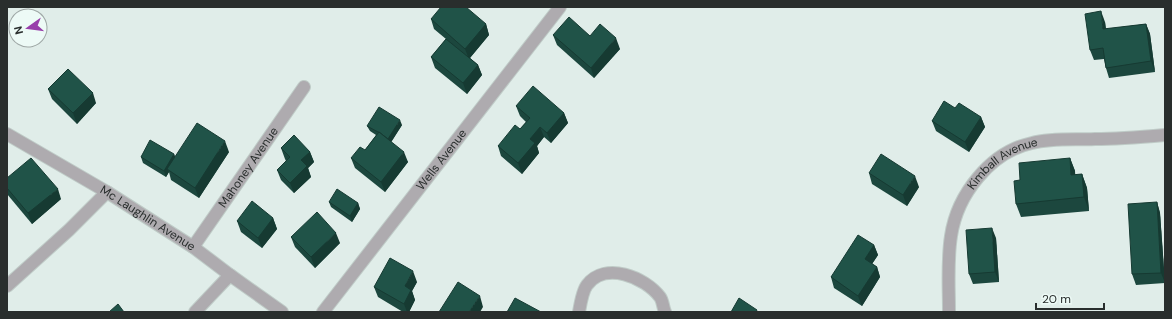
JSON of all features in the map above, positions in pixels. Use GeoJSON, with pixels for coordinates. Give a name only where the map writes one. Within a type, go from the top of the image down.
{"type":"FeatureCollection","features":[{"type":"Feature","properties":{"kind":"street","name":"Wells Avenue"},"geometry":{"type":"LineString","coordinates":[[323,312],[560,7]]}},
{"type":"Feature","properties":{"kind":"street","name":"Mahoney Avenue"},"geometry":{"type":"LineString","coordinates":[[193,247],[304,87]]}},
{"type":"Feature","properties":{"kind":"street","name":"Mc Laughlin Avenue"},"geometry":{"type":"LineString","coordinates":[[7,134],[107,192],[193,247],[230,276],[282,312]]}},
{"type":"Feature","properties":{"kind":"street","name":"Kimball Avenue"},"geometry":{"type":"LineString","coordinates":[[949,312],[949,261],[951,235],[959,210],[970,188],[986,168],[1007,152],[1031,143],[1057,140],[1110,139],[1165,135]]}},
{"type":"Feature","properties":{"kind":"street"},"geometry":{"type":"LineString","coordinates":[[7,286],[69,230],[107,192]]}},
{"type":"Feature","properties":{"kind":"street"},"geometry":{"type":"LineString","coordinates":[[579,312],[586,286],[598,275],[617,272],[632,276],[647,285],[661,298],[665,312]]}},
{"type":"Feature","properties":{"kind":"street"},"geometry":{"type":"LineString","coordinates":[[195,312],[230,276]]}},
{"type":"Feature","properties":{"kind":"building"},"geometry":{"type":"Polygon","coordinates":[[[441,7],[466,7],[486,24],[465,49],[431,19],[441,7]]]}},
{"type":"Feature","properties":{"kind":"building"},"geometry":{"type":"Polygon","coordinates":[[[1101,11],[1103,29],[1146,24],[1151,61],[1106,68],[1103,48],[1090,50],[1085,14],[1101,11]]]}},
{"type":"Feature","properties":{"kind":"building"},"geometry":{"type":"Polygon","coordinates":[[[569,17],[590,36],[600,24],[616,38],[591,68],[553,35],[569,17]]]}},
{"type":"Feature","properties":{"kind":"building"},"geometry":{"type":"Polygon","coordinates":[[[446,39],[478,65],[463,83],[431,57],[446,39]]]}},
{"type":"Feature","properties":{"kind":"building"},"geometry":{"type":"Polygon","coordinates":[[[68,69],[93,93],[73,113],[48,89],[68,69]]]}},
{"type":"Feature","properties":{"kind":"building"},"geometry":{"type":"Polygon","coordinates":[[[533,86],[564,113],[547,133],[540,127],[530,139],[535,143],[518,163],[498,146],[515,125],[520,129],[530,118],[516,106],[533,86]]]}},
{"type":"Feature","properties":{"kind":"building"},"geometry":{"type":"Polygon","coordinates":[[[944,101],[955,108],[959,103],[981,117],[965,142],[932,121],[944,101]]]}},
{"type":"Feature","properties":{"kind":"building"},"geometry":{"type":"Polygon","coordinates":[[[379,107],[400,120],[388,139],[379,132],[367,126],[379,107]]]}},
{"type":"Feature","properties":{"kind":"building"},"geometry":{"type":"Polygon","coordinates":[[[197,123],[225,141],[195,188],[167,169],[197,123]]]}},
{"type":"Feature","properties":{"kind":"building"},"geometry":{"type":"Polygon","coordinates":[[[379,132],[404,152],[381,182],[351,158],[360,147],[365,150],[379,132]]]}},
{"type":"Feature","properties":{"kind":"building"},"geometry":{"type":"Polygon","coordinates":[[[294,135],[310,152],[301,160],[307,166],[290,183],[277,170],[290,157],[281,148],[294,135]]]}},
{"type":"Feature","properties":{"kind":"building"},"geometry":{"type":"Polygon","coordinates":[[[150,140],[174,154],[164,171],[141,157],[150,140]]]}},
{"type":"Feature","properties":{"kind":"building"},"geometry":{"type":"Polygon","coordinates":[[[881,154],[915,176],[903,195],[869,173],[881,154]]]}},
{"type":"Feature","properties":{"kind":"building"},"geometry":{"type":"Polygon","coordinates":[[[31,158],[58,189],[28,213],[7,188],[7,178],[31,158]]]}},
{"type":"Feature","properties":{"kind":"building"},"geometry":{"type":"Polygon","coordinates":[[[1070,158],[1071,175],[1082,174],[1084,197],[1016,204],[1014,181],[1020,180],[1019,163],[1070,158]]]}},
{"type":"Feature","properties":{"kind":"building"},"geometry":{"type":"Polygon","coordinates":[[[337,189],[358,203],[350,216],[329,202],[337,189]]]}},
{"type":"Feature","properties":{"kind":"building"},"geometry":{"type":"Polygon","coordinates":[[[252,201],[273,218],[258,238],[237,221],[252,201]]]}},
{"type":"Feature","properties":{"kind":"building"},"geometry":{"type":"Polygon","coordinates":[[[1157,202],[1161,273],[1132,274],[1128,204],[1157,202]]]}},
{"type":"Feature","properties":{"kind":"building"},"geometry":{"type":"Polygon","coordinates":[[[317,212],[336,233],[311,257],[291,237],[317,212]]]}},
{"type":"Feature","properties":{"kind":"building"},"geometry":{"type":"Polygon","coordinates":[[[992,228],[995,272],[969,274],[966,230],[992,228]]]}},
{"type":"Feature","properties":{"kind":"building"},"geometry":{"type":"Polygon","coordinates":[[[858,235],[874,245],[865,259],[877,267],[858,296],[831,277],[858,235]]]}},
{"type":"Feature","properties":{"kind":"building"},"geometry":{"type":"Polygon","coordinates":[[[390,258],[413,271],[405,286],[411,290],[404,304],[374,287],[390,258]]]}},
{"type":"Feature","properties":{"kind":"building"},"geometry":{"type":"Polygon","coordinates":[[[458,282],[480,296],[469,312],[439,312],[458,282]]]}},
{"type":"Feature","properties":{"kind":"building"},"geometry":{"type":"Polygon","coordinates":[[[515,298],[541,312],[507,312],[515,298]]]}},
{"type":"Feature","properties":{"kind":"building"},"geometry":{"type":"Polygon","coordinates":[[[739,298],[757,310],[756,312],[731,312],[739,298]]]}},
{"type":"Feature","properties":{"kind":"building"},"geometry":{"type":"Polygon","coordinates":[[[118,304],[124,312],[109,312],[118,304]]]}}]}
